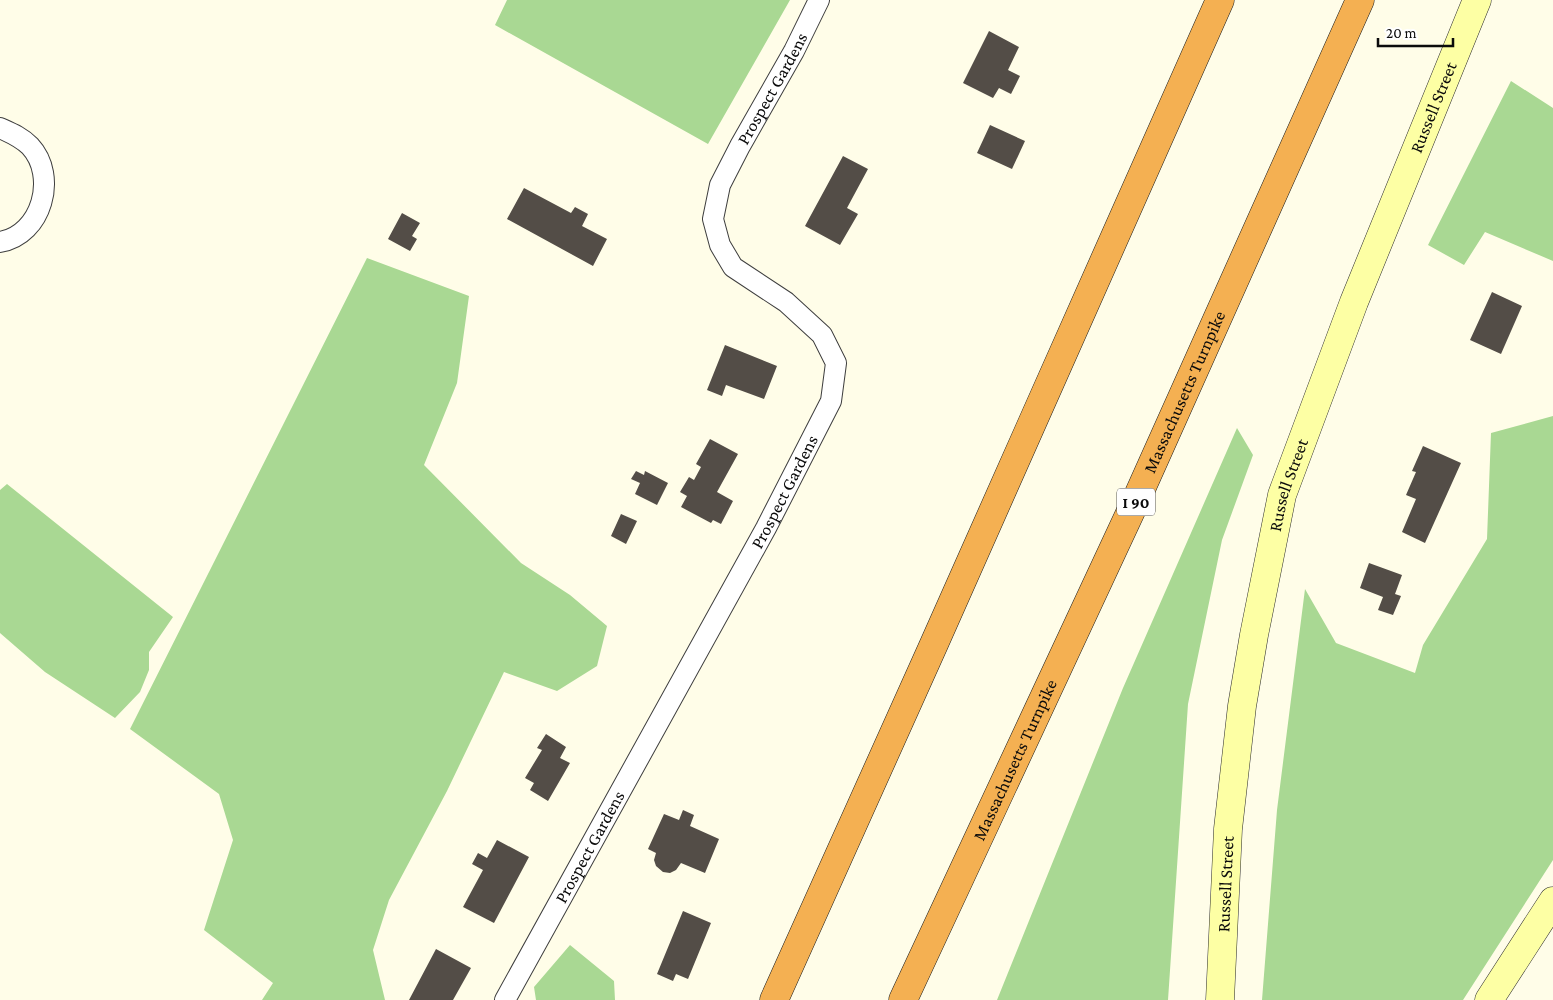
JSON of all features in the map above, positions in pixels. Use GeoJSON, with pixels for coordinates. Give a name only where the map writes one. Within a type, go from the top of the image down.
{"type":"FeatureCollection","features":[{"type":"Feature","properties":{"kind":"highway"},"geometry":{"type":"LineString","coordinates":[[774,1000],[1220,0]]}},
{"type":"Feature","properties":{"kind":"highway","name":"Massachusetts Turnpike"},"geometry":{"type":"LineString","coordinates":[[904,1000],[1138,498],[1360,0]]}},
{"type":"Feature","properties":{"kind":"main road","name":"Russell Street"},"geometry":{"type":"LineString","coordinates":[[1220,1000],[1228,829],[1242,706],[1282,495],[1354,302],[1477,0]]}},
{"type":"Feature","properties":{"kind":"main road"},"geometry":{"type":"LineString","coordinates":[[1489,1000],[1553,901]]}},
{"type":"Feature","properties":{"kind":"street","name":"Prospect Gardens"},"geometry":{"type":"LineString","coordinates":[[504,1000],[766,528],[831,401],[836,363],[822,334],[786,302],[733,267],[720,246],[713,220],[720,185],[794,51],[819,0]]}},
{"type":"Feature","properties":{"kind":"street"},"geometry":{"type":"LineString","coordinates":[[0,128],[16,135],[31,147],[40,163],[44,181],[43,200],[36,217],[24,231],[6,241],[0,242]]}},
{"type":"Feature","properties":{"kind":"green space"},"geometry":{"type":"Polygon","coordinates":[[[507,0],[790,0],[708,144],[495,25],[507,0]]]}},
{"type":"Feature","properties":{"kind":"green space"},"geometry":{"type":"Polygon","coordinates":[[[1511,81],[1553,108],[1553,261],[1485,232],[1464,265],[1428,245],[1511,81]]]}},
{"type":"Feature","properties":{"kind":"green space"},"geometry":{"type":"Polygon","coordinates":[[[367,258],[469,296],[457,383],[424,465],[521,563],[570,595],[607,626],[597,666],[557,691],[504,672],[447,791],[389,900],[373,950],[385,1000],[262,1000],[273,983],[204,930],[233,840],[219,794],[130,729],[367,258]]]}},
{"type":"Feature","properties":{"kind":"green space"},"geometry":{"type":"Polygon","coordinates":[[[1553,416],[1553,860],[1463,1000],[1262,1000],[1277,810],[1305,589],[1336,643],[1415,673],[1423,645],[1487,539],[1491,433],[1553,416]]]}},
{"type":"Feature","properties":{"kind":"green space"},"geometry":{"type":"Polygon","coordinates":[[[1237,428],[1253,455],[1222,540],[1188,704],[1168,1000],[997,1000],[1123,688],[1237,428]]]}},
{"type":"Feature","properties":{"kind":"green space"},"geometry":{"type":"Polygon","coordinates":[[[7,484],[173,617],[149,652],[149,670],[140,692],[115,718],[45,672],[0,633],[0,490],[7,484]]]}},
{"type":"Feature","properties":{"kind":"green space"},"geometry":{"type":"Polygon","coordinates":[[[570,945],[614,981],[615,1000],[536,1000],[534,987],[570,945]]]}},
{"type":"Feature","properties":{"kind":"building"},"geometry":{"type":"Polygon","coordinates":[[[989,31],[1019,47],[1008,70],[1020,76],[1011,94],[999,88],[993,98],[963,83],[989,31]]]}},
{"type":"Feature","properties":{"kind":"building"},"geometry":{"type":"Polygon","coordinates":[[[990,125],[1025,141],[1012,169],[977,153],[990,125]]]}},
{"type":"Feature","properties":{"kind":"building"},"geometry":{"type":"Polygon","coordinates":[[[843,156],[868,169],[847,208],[858,214],[840,245],[805,226],[843,156]]]}},
{"type":"Feature","properties":{"kind":"building"},"geometry":{"type":"Polygon","coordinates":[[[524,188],[571,213],[575,207],[588,214],[582,226],[607,239],[593,266],[507,219],[524,188]]]}},
{"type":"Feature","properties":{"kind":"building"},"geometry":{"type":"Polygon","coordinates":[[[402,213],[420,223],[412,236],[417,239],[410,251],[388,239],[402,213]]]}},
{"type":"Feature","properties":{"kind":"building"},"geometry":{"type":"Polygon","coordinates":[[[1492,292],[1522,306],[1501,354],[1470,340],[1492,292]]]}},
{"type":"Feature","properties":{"kind":"building"},"geometry":{"type":"Polygon","coordinates":[[[725,345],[777,366],[764,399],[726,385],[722,396],[707,390],[725,345]]]}},
{"type":"Feature","properties":{"kind":"building"},"geometry":{"type":"Polygon","coordinates":[[[710,439],[738,454],[717,492],[733,501],[721,524],[713,520],[711,523],[681,507],[687,496],[680,492],[689,477],[694,480],[701,467],[696,464],[710,439]]]}},
{"type":"Feature","properties":{"kind":"building"},"geometry":{"type":"Polygon","coordinates":[[[1423,446],[1461,463],[1425,543],[1402,532],[1416,499],[1406,495],[1416,472],[1412,471],[1423,446]]]}},
{"type":"Feature","properties":{"kind":"building"},"geometry":{"type":"Polygon","coordinates":[[[636,471],[644,475],[645,471],[668,483],[657,505],[635,494],[640,483],[631,479],[636,471]]]}},
{"type":"Feature","properties":{"kind":"building"},"geometry":{"type":"Polygon","coordinates":[[[621,514],[637,521],[626,544],[611,536],[621,514]]]}},
{"type":"Feature","properties":{"kind":"building"},"geometry":{"type":"Polygon","coordinates":[[[1369,563],[1402,575],[1395,594],[1401,596],[1393,615],[1378,610],[1383,597],[1360,588],[1369,563]]]}},
{"type":"Feature","properties":{"kind":"building"},"geometry":{"type":"Polygon","coordinates":[[[546,734],[566,747],[560,758],[570,763],[548,801],[530,790],[534,783],[525,778],[542,750],[537,748],[546,734]]]}},
{"type":"Feature","properties":{"kind":"building"},"geometry":{"type":"Polygon","coordinates":[[[683,810],[694,815],[690,826],[719,839],[705,873],[681,863],[676,870],[670,873],[663,872],[656,866],[654,860],[656,853],[648,849],[664,814],[679,820],[683,810]]]}},
{"type":"Feature","properties":{"kind":"building"},"geometry":{"type":"Polygon","coordinates":[[[497,840],[529,857],[494,923],[463,907],[483,870],[472,864],[478,853],[487,858],[497,840]]]}},
{"type":"Feature","properties":{"kind":"building"},"geometry":{"type":"Polygon","coordinates":[[[683,911],[711,923],[688,979],[676,974],[673,981],[657,974],[683,911]]]}},
{"type":"Feature","properties":{"kind":"building"},"geometry":{"type":"Polygon","coordinates":[[[436,949],[471,968],[453,1000],[409,1000],[436,949]]]}}]}
